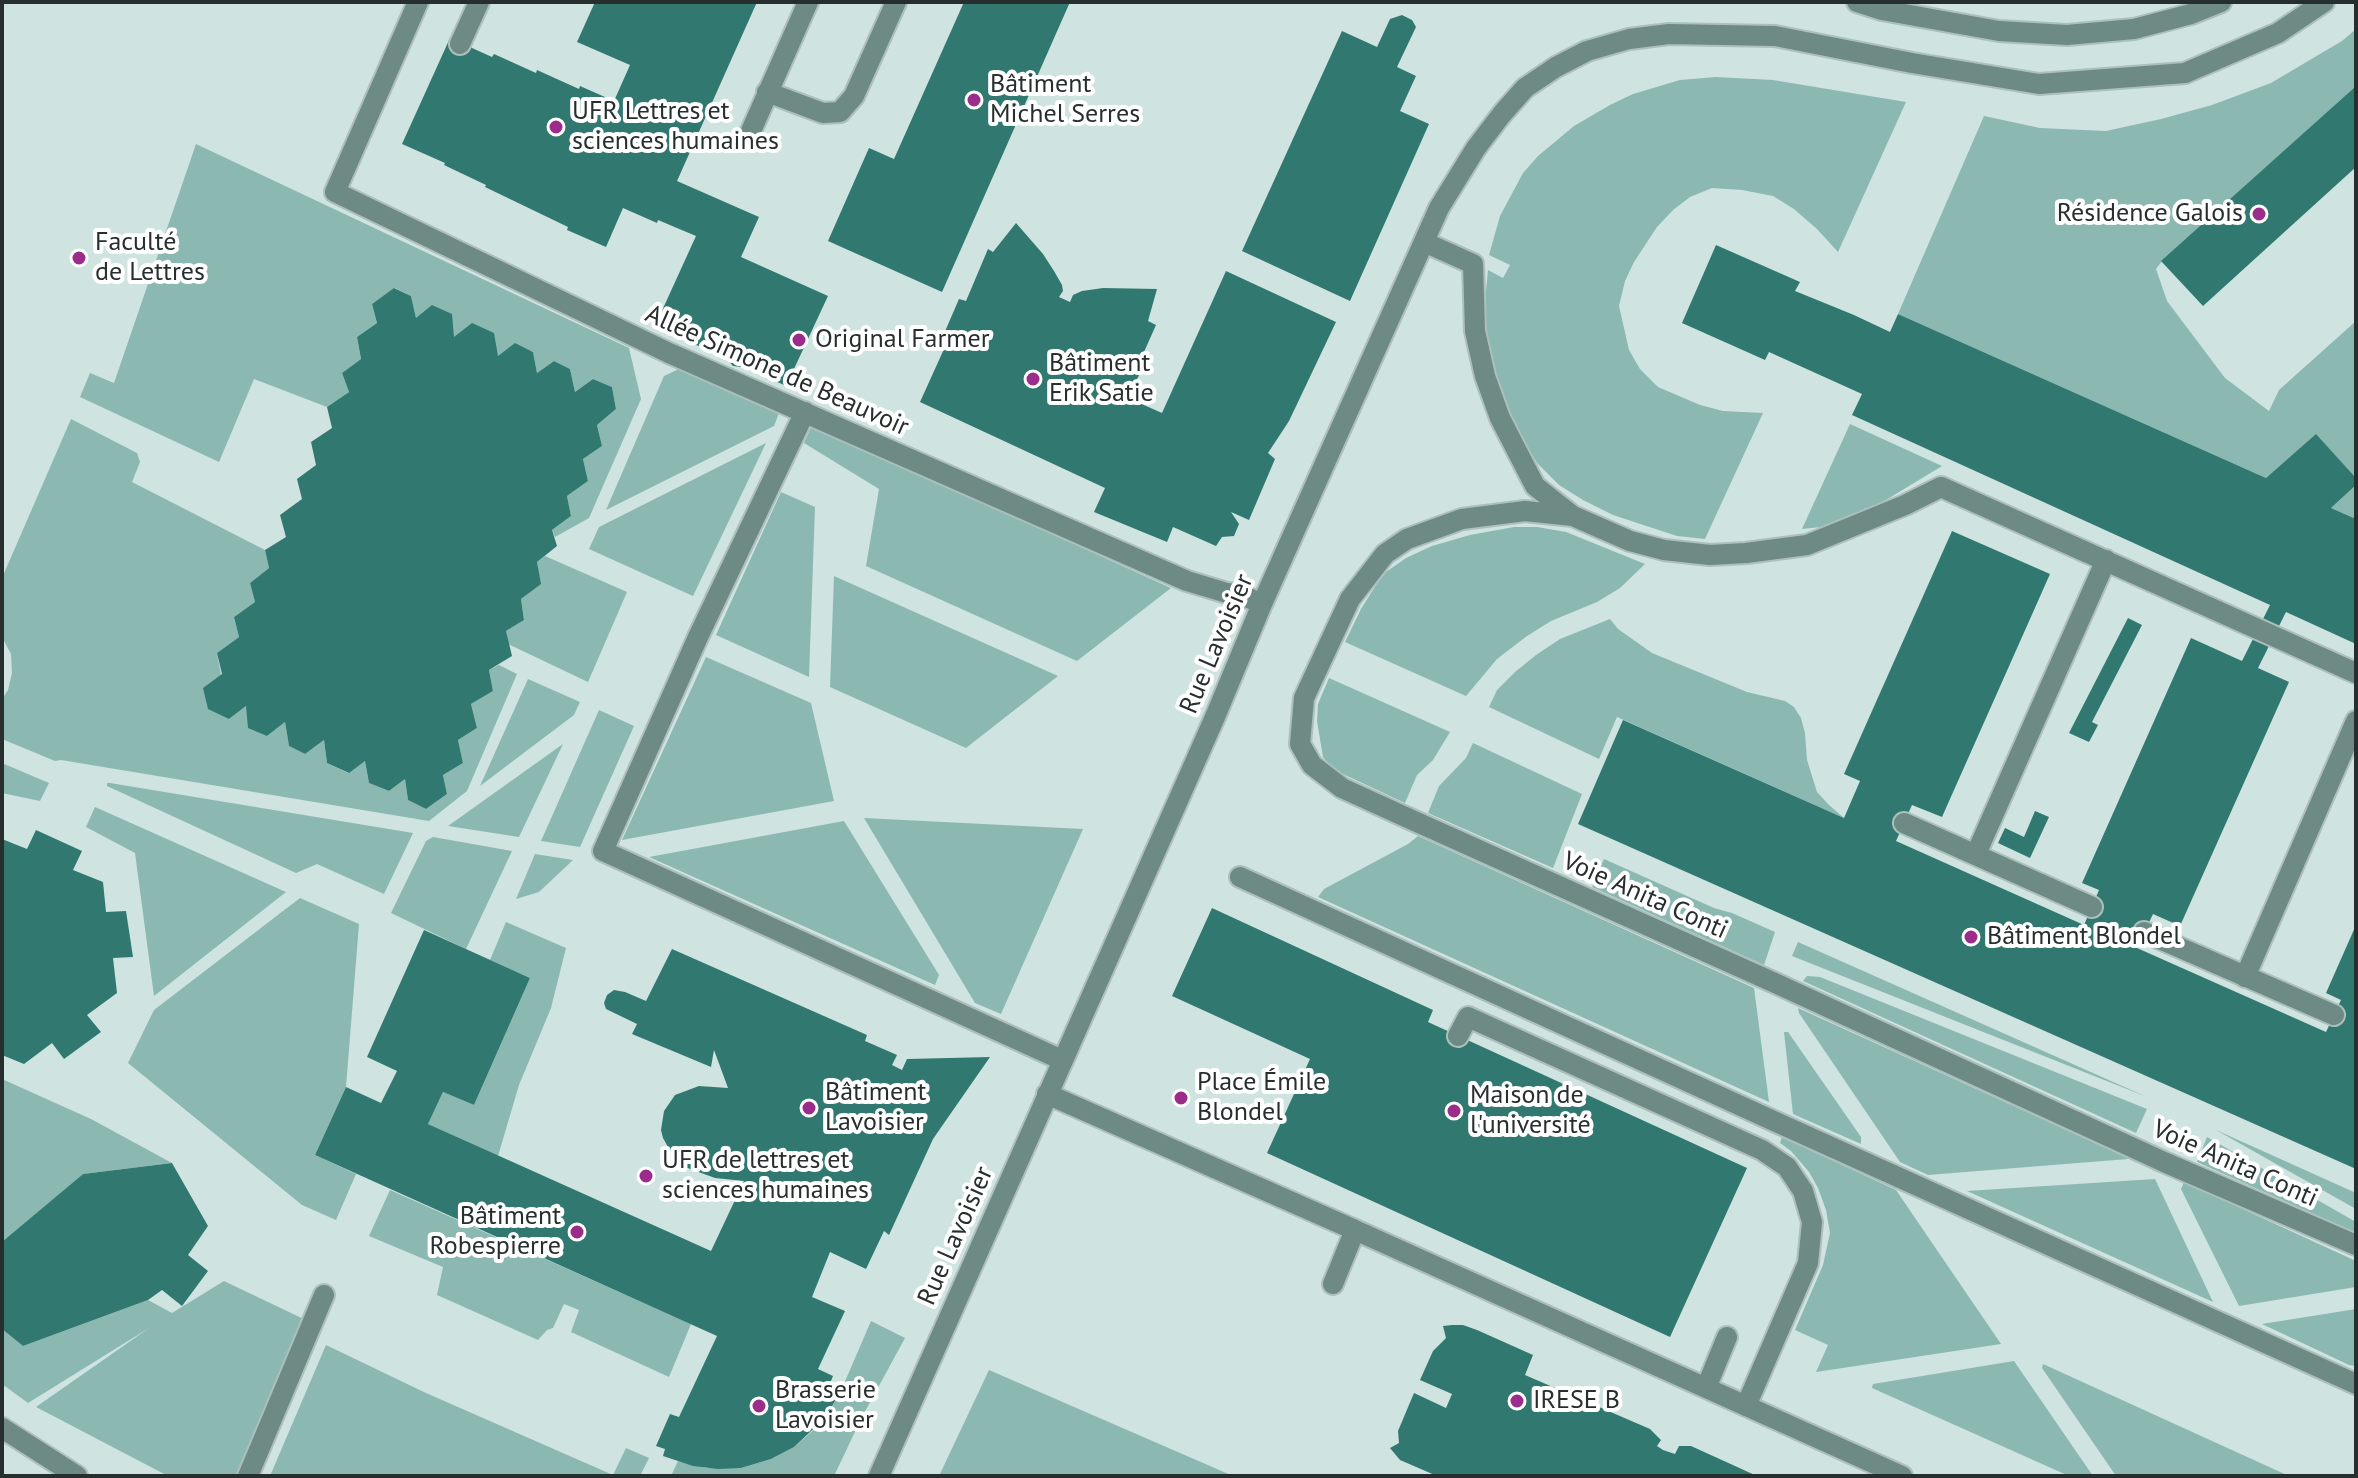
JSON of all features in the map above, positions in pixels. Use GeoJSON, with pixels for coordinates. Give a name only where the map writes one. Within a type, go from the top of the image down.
{"type":"FeatureCollection","features":[{"type":"Feature","properties":{"kind":"street","name":"Allée Simone de Beauvoir"},"geometry":{"type":"LineString","coordinates":[[418,2],[335,192],[654,347],[1187,581],[1242,595],[1262,604]]}},
{"type":"Feature","properties":{"kind":"street"},"geometry":{"type":"LineString","coordinates":[[460,44],[479,2]]}},
{"type":"Feature","properties":{"kind":"street"},"geometry":{"type":"LineString","coordinates":[[751,131],[808,2]]}},
{"type":"Feature","properties":{"kind":"street"},"geometry":{"type":"LineString","coordinates":[[767,92],[823,113],[840,112],[854,96],[896,2]]}},
{"type":"Feature","properties":{"kind":"street"},"geometry":{"type":"LineString","coordinates":[[1857,2],[1882,10],[1999,31],[2067,35],[2134,29],[2191,14],[2221,2]]}},
{"type":"Feature","properties":{"kind":"street","name":"Rue Lavoisier"},"geometry":{"type":"LineString","coordinates":[[879,1476],[1439,208],[1476,148],[1525,88],[1587,51],[1629,39],[1669,34],[1775,36],[2039,84],[2185,73],[2278,33],[2324,2]]}},
{"type":"Feature","properties":{"kind":"street","name":"Voie Anita Conti"},"geometry":{"type":"LineString","coordinates":[[1424,242],[1473,264],[1475,331],[1485,376],[1500,418],[1535,486],[1573,516],[1630,541],[1664,550],[1710,555],[1746,553],[1807,545],[1941,487],[2356,673]]}},
{"type":"Feature","properties":{"kind":"street"},"geometry":{"type":"LineString","coordinates":[[805,412],[698,637],[603,851],[1062,1060]]}},
{"type":"Feature","properties":{"kind":"street","name":"Voie Anita Conti"},"geometry":{"type":"LineString","coordinates":[[1573,516],[1525,511],[1462,519],[1407,539],[1385,554],[1350,599],[1304,698],[1300,744],[1312,765],[1342,788],[1396,813],[2164,1162],[2356,1245]]}},
{"type":"Feature","properties":{"kind":"street"},"geometry":{"type":"LineString","coordinates":[[1976,854],[2106,560]]}},
{"type":"Feature","properties":{"kind":"street"},"geometry":{"type":"LineString","coordinates":[[2245,977],[2356,721]]}},
{"type":"Feature","properties":{"kind":"street"},"geometry":{"type":"LineString","coordinates":[[1904,823],[2092,907]]}},
{"type":"Feature","properties":{"kind":"street"},"geometry":{"type":"LineString","coordinates":[[1240,877],[2356,1384]]}},
{"type":"Feature","properties":{"kind":"street"},"geometry":{"type":"LineString","coordinates":[[2144,932],[2334,1015]]}},
{"type":"Feature","properties":{"kind":"street"},"geometry":{"type":"LineString","coordinates":[[1458,1036],[1468,1017],[1762,1150],[1787,1167],[1803,1191],[1812,1222],[1808,1263],[1746,1406]]}},
{"type":"Feature","properties":{"kind":"street"},"geometry":{"type":"LineString","coordinates":[[1047,1094],[1902,1476]]}},
{"type":"Feature","properties":{"kind":"street"},"geometry":{"type":"LineString","coordinates":[[1333,1284],[1355,1230]]}},
{"type":"Feature","properties":{"kind":"street"},"geometry":{"type":"LineString","coordinates":[[248,1476],[324,1295]]}},
{"type":"Feature","properties":{"kind":"street"},"geometry":{"type":"LineString","coordinates":[[1706,1388],[1727,1337]]}},
{"type":"Feature","properties":{"kind":"street"},"geometry":{"type":"LineString","coordinates":[[2,1428],[64,1474]]}},
{"type":"Feature","properties":{"kind":"green space"},"geometry":{"type":"Polygon","coordinates":[[[2356,29],[2356,86],[2156,269],[2167,301],[2225,378],[2269,411],[2279,390],[2356,321],[2356,478],[2316,435],[2266,478],[1898,314],[1984,116],[2040,128],[2106,131],[2161,119],[2212,105],[2271,83],[2342,41],[2356,29]]]}},
{"type":"Feature","properties":{"kind":"green space"},"geometry":{"type":"Polygon","coordinates":[[[1716,77],[1773,80],[1906,102],[1838,252],[1794,209],[1773,196],[1712,188],[1690,197],[1657,227],[1625,281],[1619,306],[1629,350],[1640,369],[1658,387],[1723,411],[1763,413],[1705,539],[1677,536],[1613,515],[1559,485],[1538,464],[1517,433],[1492,366],[1486,325],[1486,291],[1488,270],[1503,278],[1510,265],[1489,255],[1500,216],[1523,173],[1538,156],[1574,126],[1633,94],[1680,80],[1716,77]]]}},
{"type":"Feature","properties":{"kind":"green space"},"geometry":{"type":"Polygon","coordinates":[[[196,144],[629,348],[641,399],[589,518],[555,537],[552,530],[571,516],[567,496],[588,481],[583,459],[602,446],[597,425],[616,409],[612,387],[593,379],[575,392],[570,369],[554,361],[537,373],[533,352],[515,344],[498,356],[454,337],[416,318],[411,296],[395,288],[372,304],[377,323],[357,337],[361,359],[342,373],[349,392],[327,407],[254,379],[219,462],[80,397],[90,373],[114,383],[196,144]]]}},
{"type":"Feature","properties":{"kind":"green space"},"geometry":{"type":"Polygon","coordinates":[[[681,368],[779,413],[774,426],[606,510],[664,376],[681,368]]]}},
{"type":"Feature","properties":{"kind":"green space"},"geometry":{"type":"Polygon","coordinates":[[[71,419],[137,453],[140,462],[132,482],[265,550],[269,568],[250,583],[255,602],[234,617],[239,637],[217,653],[229,719],[246,706],[267,736],[285,722],[289,746],[305,754],[324,740],[327,763],[348,773],[365,761],[369,783],[389,791],[405,779],[408,800],[426,809],[447,794],[443,775],[463,763],[458,740],[477,728],[471,704],[493,691],[489,670],[499,665],[517,674],[467,791],[429,821],[55,761],[2,739],[2,699],[12,673],[11,654],[2,637],[2,578],[71,419]]]}},
{"type":"Feature","properties":{"kind":"green space"},"geometry":{"type":"Polygon","coordinates":[[[1850,424],[1942,466],[1853,517],[1821,527],[1802,529],[1850,424]]]}},
{"type":"Feature","properties":{"kind":"green space"},"geometry":{"type":"Polygon","coordinates":[[[812,425],[1171,588],[1077,661],[866,566],[879,489],[804,443],[812,425]]]}},
{"type":"Feature","properties":{"kind":"green space"},"geometry":{"type":"Polygon","coordinates":[[[766,443],[693,596],[589,549],[599,527],[766,443]]]}},
{"type":"Feature","properties":{"kind":"green space"},"geometry":{"type":"Polygon","coordinates":[[[2356,485],[2356,519],[2331,508],[2356,485]]]}},
{"type":"Feature","properties":{"kind":"green space"},"geometry":{"type":"Polygon","coordinates":[[[781,492],[815,507],[809,677],[716,635],[781,492]]]}},
{"type":"Feature","properties":{"kind":"green space"},"geometry":{"type":"Polygon","coordinates":[[[1514,527],[1566,532],[1645,564],[1620,588],[1527,636],[1497,659],[1466,696],[1345,642],[1376,585],[1386,572],[1406,558],[1432,546],[1470,535],[1514,527]]]}},
{"type":"Feature","properties":{"kind":"green space"},"geometry":{"type":"Polygon","coordinates":[[[545,556],[627,592],[588,682],[508,644],[506,631],[524,620],[521,599],[540,584],[537,562],[545,556]]]}},
{"type":"Feature","properties":{"kind":"green space"},"geometry":{"type":"Polygon","coordinates":[[[834,576],[1058,676],[966,748],[830,687],[834,576]]]}},
{"type":"Feature","properties":{"kind":"green space"},"geometry":{"type":"Polygon","coordinates":[[[1610,619],[1618,629],[1652,653],[1747,692],[1785,701],[1794,707],[1801,718],[1807,760],[1817,792],[1844,818],[1617,717],[1599,759],[1489,707],[1497,690],[1536,655],[1560,639],[1610,619]]]}},
{"type":"Feature","properties":{"kind":"green space"},"geometry":{"type":"Polygon","coordinates":[[[706,657],[811,703],[834,801],[622,840],[706,657]]]}},
{"type":"Feature","properties":{"kind":"green space"},"geometry":{"type":"Polygon","coordinates":[[[1329,678],[1450,732],[1433,760],[1417,775],[1405,803],[1345,775],[1331,767],[1323,757],[1317,721],[1318,704],[1329,678]]]}},
{"type":"Feature","properties":{"kind":"green space"},"geometry":{"type":"Polygon","coordinates":[[[528,679],[580,702],[574,715],[480,786],[528,679]]]}},
{"type":"Feature","properties":{"kind":"green space"},"geometry":{"type":"Polygon","coordinates":[[[599,710],[634,726],[580,847],[541,841],[599,710]]]}},
{"type":"Feature","properties":{"kind":"green space"},"geometry":{"type":"Polygon","coordinates":[[[1473,743],[1582,794],[1553,868],[1428,813],[1439,786],[1466,758],[1473,743]]]}},
{"type":"Feature","properties":{"kind":"green space"},"geometry":{"type":"Polygon","coordinates":[[[563,744],[519,837],[448,826],[563,744]]]}},
{"type":"Feature","properties":{"kind":"green space"},"geometry":{"type":"Polygon","coordinates":[[[2,763],[49,783],[40,801],[2,793],[2,763]]]}},
{"type":"Feature","properties":{"kind":"green space"},"geometry":{"type":"Polygon","coordinates":[[[107,783],[413,833],[384,894],[317,864],[296,873],[107,786],[107,783]]]}},
{"type":"Feature","properties":{"kind":"green space"},"geometry":{"type":"Polygon","coordinates":[[[95,807],[286,892],[154,996],[135,853],[86,827],[95,807]]]}},
{"type":"Feature","properties":{"kind":"green space"},"geometry":{"type":"Polygon","coordinates":[[[864,818],[1083,829],[1001,1014],[975,1003],[864,818]]]}},
{"type":"Feature","properties":{"kind":"green space"},"geometry":{"type":"Polygon","coordinates":[[[844,821],[939,975],[935,985],[649,857],[844,821]]]}},
{"type":"Feature","properties":{"kind":"green space"},"geometry":{"type":"Polygon","coordinates":[[[1418,836],[1754,988],[1769,1102],[1318,897],[1324,889],[1418,836]]]}},
{"type":"Feature","properties":{"kind":"green space"},"geometry":{"type":"Polygon","coordinates":[[[433,837],[512,851],[466,949],[391,913],[426,841],[433,837]]]}},
{"type":"Feature","properties":{"kind":"green space"},"geometry":{"type":"Polygon","coordinates":[[[535,854],[573,860],[539,892],[516,899],[535,854]]]}},
{"type":"Feature","properties":{"kind":"green space"},"geometry":{"type":"Polygon","coordinates":[[[1604,859],[1775,932],[1764,965],[1592,887],[1604,859]]]}},
{"type":"Feature","properties":{"kind":"green space"},"geometry":{"type":"Polygon","coordinates":[[[300,898],[359,924],[346,1087],[315,1155],[356,1174],[336,1220],[302,1205],[128,1063],[154,1010],[300,898]]]}},
{"type":"Feature","properties":{"kind":"green space"},"geometry":{"type":"Polygon","coordinates":[[[506,922],[566,948],[551,1008],[519,1085],[498,1156],[428,1124],[443,1092],[474,1105],[530,978],[490,960],[506,922]]]}},
{"type":"Feature","properties":{"kind":"green space"},"geometry":{"type":"Polygon","coordinates":[[[1798,942],[2147,1097],[1792,956],[1798,942]]]}},
{"type":"Feature","properties":{"kind":"green space"},"geometry":{"type":"Polygon","coordinates":[[[1807,976],[1820,977],[2147,1109],[2136,1133],[1803,981],[1807,976]]]}},
{"type":"Feature","properties":{"kind":"green space"},"geometry":{"type":"Polygon","coordinates":[[[1798,1008],[2128,1159],[1928,1175],[1900,1162],[1798,1008]]]}},
{"type":"Feature","properties":{"kind":"green space"},"geometry":{"type":"Polygon","coordinates":[[[1784,1032],[1788,1032],[1861,1137],[1861,1144],[1793,1114],[1784,1032]]]}},
{"type":"Feature","properties":{"kind":"green space"},"geometry":{"type":"Polygon","coordinates":[[[2,1079],[91,1119],[172,1163],[83,1174],[2,1243],[2,1079]]]}},
{"type":"Feature","properties":{"kind":"green space"},"geometry":{"type":"Polygon","coordinates":[[[2216,1130],[2356,1193],[2356,1209],[2216,1130]]]}},
{"type":"Feature","properties":{"kind":"green space"},"geometry":{"type":"Polygon","coordinates":[[[1782,1137],[1896,1190],[2001,1344],[1816,1372],[1828,1345],[1795,1330],[1823,1265],[1830,1233],[1818,1188],[1809,1172],[1780,1143],[1782,1137]]]}},
{"type":"Feature","properties":{"kind":"green space"},"geometry":{"type":"Polygon","coordinates":[[[2207,1137],[2356,1222],[2356,1233],[2197,1162],[2207,1137]]]}},
{"type":"Feature","properties":{"kind":"green space"},"geometry":{"type":"Polygon","coordinates":[[[2155,1179],[2213,1302],[1967,1191],[2155,1179]]]}},
{"type":"Feature","properties":{"kind":"green space"},"geometry":{"type":"Polygon","coordinates":[[[2184,1182],[2356,1261],[2356,1287],[2239,1306],[2181,1189],[2184,1182]]]}},
{"type":"Feature","properties":{"kind":"green space"},"geometry":{"type":"Polygon","coordinates":[[[390,1190],[691,1324],[669,1377],[571,1332],[579,1310],[564,1304],[553,1328],[538,1340],[437,1295],[443,1267],[369,1236],[390,1190]]]}},
{"type":"Feature","properties":{"kind":"green space"},"geometry":{"type":"Polygon","coordinates":[[[224,1281],[312,1323],[248,1476],[168,1476],[36,1407],[149,1328],[28,1403],[2,1384],[2,1329],[23,1346],[148,1300],[172,1313],[224,1281]]]}},
{"type":"Feature","properties":{"kind":"green space"},"geometry":{"type":"Polygon","coordinates":[[[2356,1309],[2356,1366],[2262,1324],[2356,1309]]]}},
{"type":"Feature","properties":{"kind":"green space"},"geometry":{"type":"Polygon","coordinates":[[[871,1321],[905,1338],[834,1476],[671,1476],[678,1461],[706,1468],[741,1468],[771,1459],[794,1447],[816,1428],[830,1410],[871,1321]]]}},
{"type":"Feature","properties":{"kind":"green space"},"geometry":{"type":"Polygon","coordinates":[[[326,1345],[426,1393],[613,1475],[626,1448],[649,1458],[640,1476],[270,1476],[326,1345]]]}},
{"type":"Feature","properties":{"kind":"green space"},"geometry":{"type":"Polygon","coordinates":[[[2014,1361],[2093,1476],[2069,1476],[1872,1388],[1873,1384],[2014,1361]]]}},
{"type":"Feature","properties":{"kind":"green space"},"geometry":{"type":"Polygon","coordinates":[[[2043,1364],[2289,1476],[2116,1476],[2042,1368],[2043,1364]]]}},
{"type":"Feature","properties":{"kind":"green space"},"geometry":{"type":"Polygon","coordinates":[[[989,1370],[1233,1476],[939,1476],[989,1370]]]}},
{"type":"Feature","properties":{"kind":"building","name":"UFR Lettres et sciences humaines"},"geometry":{"type":"Polygon","coordinates":[[[595,2],[757,2],[677,181],[759,217],[741,257],[828,296],[786,386],[752,370],[757,360],[755,358],[743,367],[733,366],[726,358],[727,346],[722,343],[716,354],[655,326],[696,236],[623,208],[606,247],[567,230],[568,227],[485,187],[445,163],[402,144],[450,38],[492,57],[494,54],[614,101],[630,65],[577,42],[595,2]]]}},
{"type":"Feature","properties":{"kind":"building","name":"Bâtiment Michel Serres"},"geometry":{"type":"Polygon","coordinates":[[[964,2],[1070,2],[942,292],[828,241],[869,148],[894,159],[964,2]]]}},
{"type":"Feature","properties":{"kind":"building"},"geometry":{"type":"Polygon","coordinates":[[[1402,15],[1412,20],[1416,27],[1397,67],[1416,76],[1400,111],[1429,124],[1350,301],[1242,251],[1342,31],[1377,47],[1390,19],[1402,15]]]}},
{"type":"Feature","properties":{"kind":"building","name":"Résidence Galois"},"geometry":{"type":"Polygon","coordinates":[[[2356,86],[2356,167],[2203,306],[2161,261],[2356,86]]]}},
{"type":"Feature","properties":{"kind":"building","name":"Bâtiment Erik Satie"},"geometry":{"type":"Polygon","coordinates":[[[1016,223],[1054,271],[1062,285],[1063,291],[1059,297],[1070,302],[1073,295],[1082,291],[1103,288],[1157,289],[1148,321],[1156,325],[1136,370],[1141,371],[1128,398],[1162,413],[1226,271],[1336,322],[1289,421],[1268,453],[1275,459],[1249,520],[1231,512],[1239,524],[1234,536],[1222,537],[1216,546],[1173,527],[1167,542],[1094,512],[1105,488],[920,402],[949,338],[943,336],[959,299],[966,301],[988,249],[993,252],[1016,223]]]}},
{"type":"Feature","properties":{"kind":"building"},"geometry":{"type":"Polygon","coordinates":[[[1716,245],[1800,282],[1795,291],[1890,332],[1898,314],[2266,478],[2316,434],[2356,478],[2356,485],[2331,508],[2356,519],[2356,644],[2286,612],[2258,668],[2289,682],[2180,926],[2153,914],[2137,948],[2326,1032],[2341,1000],[2326,993],[2356,925],[2356,1169],[1578,824],[1623,720],[1844,818],[1860,781],[1844,774],[1952,531],[2050,574],[1942,817],[1912,805],[1896,841],[2084,925],[2099,890],[2082,883],[2191,638],[2242,661],[2270,605],[1852,415],[1862,394],[1769,352],[1765,360],[1682,323],[1716,245]]]}},
{"type":"Feature","properties":{"kind":"building"},"geometry":{"type":"Polygon","coordinates":[[[394,288],[411,296],[416,318],[432,305],[452,314],[454,337],[472,323],[494,333],[498,356],[515,343],[533,352],[537,373],[554,361],[570,369],[575,392],[593,379],[612,387],[616,409],[597,425],[602,446],[583,459],[588,481],[567,496],[571,516],[552,530],[557,546],[537,562],[541,584],[521,599],[524,620],[506,631],[512,656],[489,670],[493,691],[471,704],[477,728],[458,740],[463,763],[443,775],[447,794],[426,809],[408,800],[405,779],[389,791],[369,783],[365,761],[349,773],[327,763],[324,740],[305,754],[289,746],[285,722],[267,736],[248,728],[246,706],[229,719],[208,709],[203,688],[222,674],[217,653],[239,637],[234,617],[255,602],[250,583],[269,568],[265,550],[286,537],[280,515],[302,499],[297,479],[316,465],[311,442],[332,428],[327,407],[349,392],[342,373],[361,359],[357,337],[377,323],[372,304],[394,288]]]}},
{"type":"Feature","properties":{"kind":"building"},"geometry":{"type":"Polygon","coordinates":[[[2128,618],[2142,625],[2092,722],[2098,725],[2089,742],[2069,733],[2128,618]]]}},
{"type":"Feature","properties":{"kind":"building"},"geometry":{"type":"Polygon","coordinates":[[[2035,811],[2049,817],[2030,858],[1998,843],[2005,828],[2024,837],[2035,811]]]}},
{"type":"Feature","properties":{"kind":"building"},"geometry":{"type":"Polygon","coordinates":[[[36,830],[82,851],[73,870],[103,882],[106,912],[126,911],[133,957],[113,958],[117,993],[87,1015],[101,1032],[64,1059],[52,1043],[24,1064],[2,1055],[2,839],[27,849],[36,830]]]}},
{"type":"Feature","properties":{"kind":"building","name":"Maison de l'université"},"geometry":{"type":"Polygon","coordinates":[[[1212,908],[1433,1010],[1428,1022],[1747,1168],[1670,1337],[1267,1153],[1310,1059],[1172,996],[1212,908]]]}},
{"type":"Feature","properties":{"kind":"building"},"geometry":{"type":"Polygon","coordinates":[[[424,930],[530,978],[474,1105],[443,1092],[428,1124],[711,1251],[744,1181],[715,1178],[685,1167],[673,1156],[661,1130],[664,1111],[675,1095],[699,1086],[728,1088],[714,1050],[711,1067],[632,1034],[637,1024],[606,1009],[604,1003],[607,995],[614,990],[646,1001],[672,949],[867,1035],[865,1041],[897,1055],[892,1065],[902,1070],[907,1059],[990,1057],[933,1139],[889,1235],[884,1231],[866,1269],[830,1252],[812,1297],[845,1311],[818,1369],[833,1376],[828,1388],[840,1393],[824,1419],[794,1447],[771,1459],[741,1468],[693,1466],[663,1456],[665,1449],[656,1446],[670,1414],[679,1417],[717,1336],[315,1155],[346,1087],[381,1103],[397,1071],[367,1057],[424,930]]]}},
{"type":"Feature","properties":{"kind":"building"},"geometry":{"type":"Polygon","coordinates":[[[172,1163],[208,1226],[188,1255],[208,1271],[182,1306],[162,1290],[148,1300],[23,1346],[2,1329],[2,1242],[83,1174],[172,1163]]]}},
{"type":"Feature","properties":{"kind":"building","name":"IRESE B"},"geometry":{"type":"Polygon","coordinates":[[[1463,1325],[1533,1355],[1525,1375],[1650,1429],[1661,1440],[1657,1446],[1663,1450],[1675,1454],[1679,1446],[1691,1446],[1757,1476],[1437,1476],[1400,1460],[1390,1448],[1399,1443],[1398,1431],[1414,1393],[1446,1408],[1452,1394],[1420,1380],[1433,1351],[1446,1338],[1443,1326],[1463,1325]]]}},
{"type":"Feature","properties":{"kind":"place","name":"Bâtiment Michel Serres"},"geometry":{"type":"Point","coordinates":[974,100]}},
{"type":"Feature","properties":{"kind":"place","name":"UFR Lettres et sciences humaines"},"geometry":{"type":"Point","coordinates":[556,127]}},
{"type":"Feature","properties":{"kind":"place","name":"Résidence Galois"},"geometry":{"type":"Point","coordinates":[2259,214]}},
{"type":"Feature","properties":{"kind":"place","name":"Faculté de Lettres"},"geometry":{"type":"Point","coordinates":[79,258]}},
{"type":"Feature","properties":{"kind":"place","name":"Original Farmer"},"geometry":{"type":"Point","coordinates":[799,340]}},
{"type":"Feature","properties":{"kind":"place","name":"Bâtiment Erik Satie"},"geometry":{"type":"Point","coordinates":[1033,379]}},
{"type":"Feature","properties":{"kind":"place","name":"Bâtiment Blondel"},"geometry":{"type":"Point","coordinates":[1971,937]}},
{"type":"Feature","properties":{"kind":"place","name":"Place Émile Blondel"},"geometry":{"type":"Point","coordinates":[1181,1098]}},
{"type":"Feature","properties":{"kind":"place","name":"Bâtiment Lavoisier"},"geometry":{"type":"Point","coordinates":[809,1108]}},
{"type":"Feature","properties":{"kind":"place","name":"Maison de l'université"},"geometry":{"type":"Point","coordinates":[1454,1111]}},
{"type":"Feature","properties":{"kind":"place","name":"UFR de lettres et sciences humaines"},"geometry":{"type":"Point","coordinates":[646,1176]}},
{"type":"Feature","properties":{"kind":"place","name":"Bâtiment Robespierre"},"geometry":{"type":"Point","coordinates":[577,1232]}},
{"type":"Feature","properties":{"kind":"place","name":"IRESE B"},"geometry":{"type":"Point","coordinates":[1517,1401]}},
{"type":"Feature","properties":{"kind":"place","name":"Brasserie Lavoisier"},"geometry":{"type":"Point","coordinates":[759,1406]}}]}
